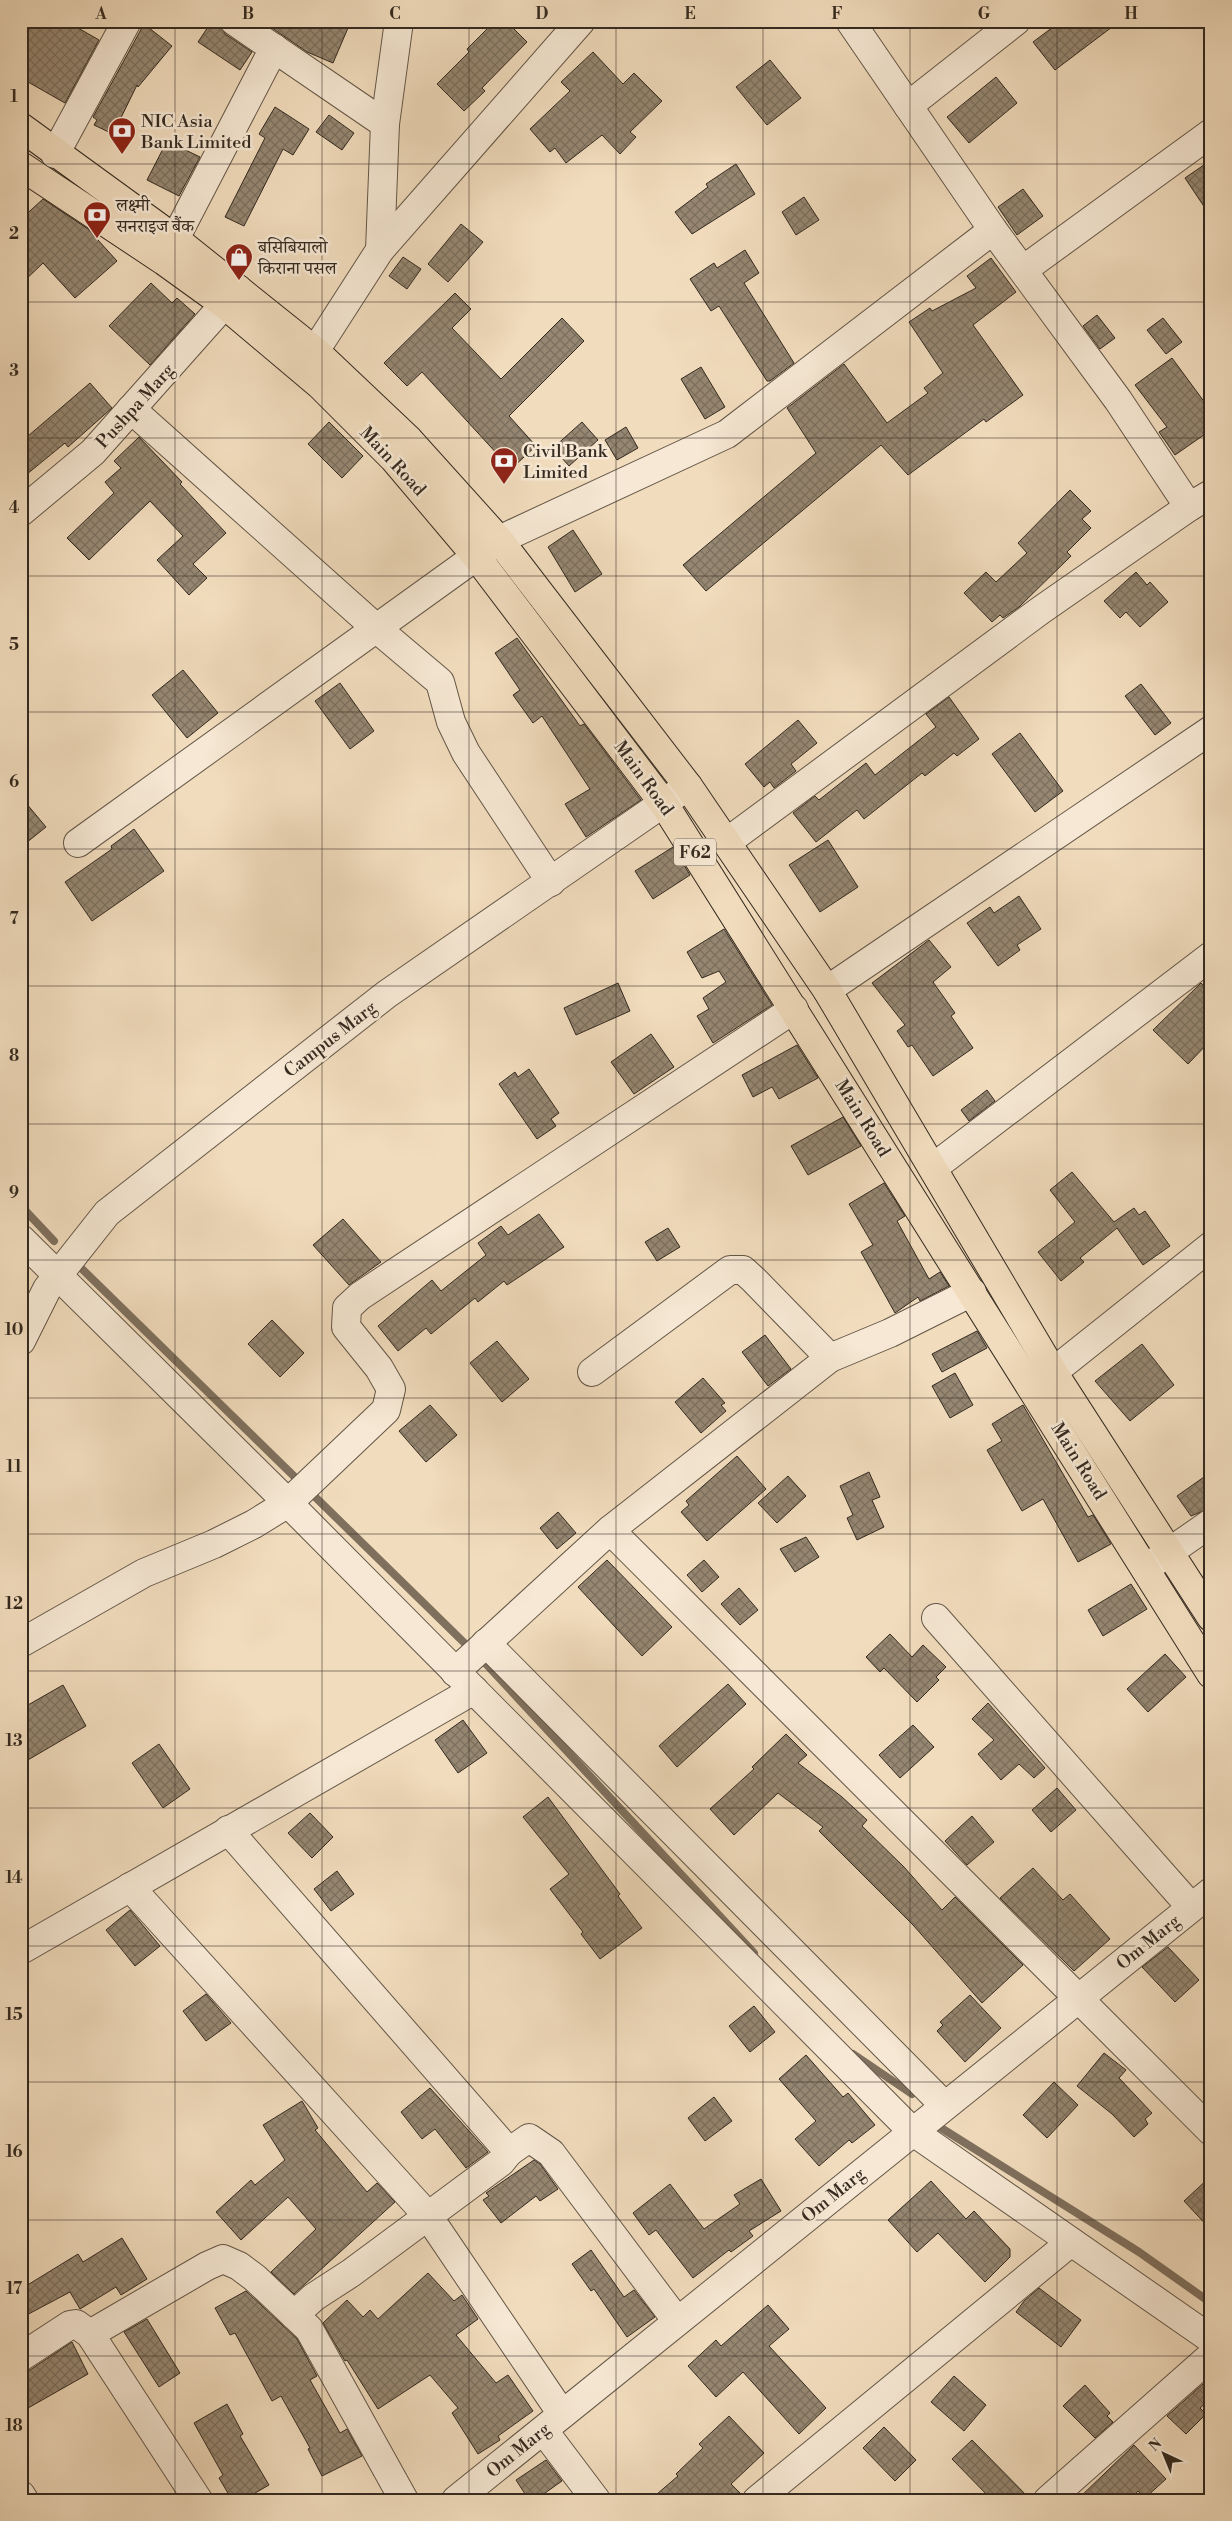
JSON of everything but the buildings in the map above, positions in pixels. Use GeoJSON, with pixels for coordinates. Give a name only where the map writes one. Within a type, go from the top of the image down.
{"type":"FeatureCollection","features":[{"type":"Feature","properties":{"kind":"main road","name":"Main Road"},"geometry":{"type":"LineString","coordinates":[[21,127],[169,250],[231,297],[315,351],[409,440],[499,540],[688,786],[827,990],[934,1167],[1053,1372],[1211,1617]]}},
{"type":"Feature","properties":{"kind":"main road","name":"Main Road"},"geometry":{"type":"LineString","coordinates":[[21,166],[169,250]]}},
{"type":"Feature","properties":{"kind":"main road","name":"Main Road"},"geometry":{"type":"LineString","coordinates":[[231,297],[394,459],[476,556],[664,804],[1211,1674]]}},
{"type":"Feature","properties":{"kind":"street"},"geometry":{"type":"LineString","coordinates":[[54,154],[127,21]]}},
{"type":"Feature","properties":{"kind":"street"},"geometry":{"type":"LineString","coordinates":[[234,21],[385,124]]}},
{"type":"Feature","properties":{"kind":"street"},"geometry":{"type":"LineString","coordinates":[[380,250],[385,124],[399,21]]}},
{"type":"Feature","properties":{"kind":"street"},"geometry":{"type":"LineString","coordinates":[[315,351],[380,250],[582,21]]}},
{"type":"Feature","properties":{"kind":"street"},"geometry":{"type":"LineString","coordinates":[[908,106],[1016,21]]}},
{"type":"Feature","properties":{"kind":"street"},"geometry":{"type":"LineString","coordinates":[[727,842],[1041,610],[1200,500],[1118,400],[993,230],[853,23]]}},
{"type":"Feature","properties":{"kind":"street"},"geometry":{"type":"LineString","coordinates":[[169,250],[274,48]]}},
{"type":"Feature","properties":{"kind":"street"},"geometry":{"type":"LineString","coordinates":[[1023,270],[1211,133]]}},
{"type":"Feature","properties":{"kind":"street"},"geometry":{"type":"LineString","coordinates":[[78,843],[499,540],[727,434],[993,230]]}},
{"type":"Feature","properties":{"kind":"street","name":"Pushpa Marg"},"geometry":{"type":"LineString","coordinates":[[21,512],[93,452],[231,297]]}},
{"type":"Feature","properties":{"kind":"street"},"geometry":{"type":"LineString","coordinates":[[131,409],[376,628],[440,682],[451,722],[466,753],[551,882]]}},
{"type":"Feature","properties":{"kind":"street"},"geometry":{"type":"LineString","coordinates":[[827,990],[1211,730]]}},
{"type":"Feature","properties":{"kind":"street","name":"Campus Marg"},"geometry":{"type":"LineString","coordinates":[[21,1341],[47,1289],[107,1213],[387,994],[688,786]]}},
{"type":"Feature","properties":{"kind":"street"},"geometry":{"type":"LineString","coordinates":[[934,1167],[1211,956]]}},
{"type":"Feature","properties":{"kind":"street"},"geometry":{"type":"LineString","coordinates":[[21,1643],[144,1573],[214,1544],[254,1524],[288,1503],[386,1410],[391,1389],[379,1368],[346,1326],[347,1308],[360,1296],[794,1009]]}},
{"type":"Feature","properties":{"kind":"street"},"geometry":{"type":"LineString","coordinates":[[21,1239],[288,1503],[472,1664],[944,2105]]}},
{"type":"Feature","properties":{"kind":"street"},"geometry":{"type":"LineString","coordinates":[[1053,1372],[1211,1246]]}},
{"type":"Feature","properties":{"kind":"street"},"geometry":{"type":"LineString","coordinates":[[592,1372],[730,1270],[743,1270],[830,1358]]}},
{"type":"Feature","properties":{"kind":"street"},"geometry":{"type":"LineString","coordinates":[[21,1950],[228,1830],[472,1664],[610,1530],[830,1358],[890,1332],[972,1292]]}},
{"type":"Feature","properties":{"kind":"street"},"geometry":{"type":"LineString","coordinates":[[1146,1568],[1211,1523]]}},
{"type":"Feature","properties":{"kind":"street"},"geometry":{"type":"LineString","coordinates":[[610,1530],[1211,2131]]}},
{"type":"Feature","properties":{"kind":"street"},"geometry":{"type":"LineString","coordinates":[[936,1618],[1201,1899]]}},
{"type":"Feature","properties":{"kind":"street"},"geometry":{"type":"LineString","coordinates":[[472,1664],[912,2131],[1211,2339]]}},
{"type":"Feature","properties":{"kind":"street"},"geometry":{"type":"LineString","coordinates":[[228,1830],[509,2152]]}},
{"type":"Feature","properties":{"kind":"street"},"geometry":{"type":"LineString","coordinates":[[130,1887],[428,2216],[553,2422],[596,2500]]}},
{"type":"Feature","properties":{"kind":"street","name":"Om Marg"},"geometry":{"type":"LineString","coordinates":[[456,2500],[1201,1899]]}},
{"type":"Feature","properties":{"kind":"street"},"geometry":{"type":"LineString","coordinates":[[294,2315],[314,2296],[351,2273],[500,2162],[509,2152],[529,2138],[551,2153],[677,2321]]}},
{"type":"Feature","properties":{"kind":"street"},"geometry":{"type":"LineString","coordinates":[[757,2500],[1071,2242]]}},
{"type":"Feature","properties":{"kind":"street"},"geometry":{"type":"LineString","coordinates":[[90,2334],[207,2266],[223,2259],[239,2266],[255,2278],[309,2329],[404,2500]]}},
{"type":"Feature","properties":{"kind":"street"},"geometry":{"type":"LineString","coordinates":[[21,2356],[70,2325],[76,2324],[90,2334],[198,2500]]}},
{"type":"Feature","properties":{"kind":"street"},"geometry":{"type":"LineString","coordinates":[[1048,2500],[1211,2356]]}},
{"type":"Feature","properties":{"kind":"street"},"geometry":{"type":"LineString","coordinates":[[21,2495],[24,2500]]}},
{"type":"Feature","properties":{"kind":"waterway"},"geometry":{"type":"LineString","coordinates":[[21,1206],[54,1241]]}},
{"type":"Feature","properties":{"kind":"waterway"},"geometry":{"type":"LineString","coordinates":[[79,1266],[488,1666],[754,1953]]}},
{"type":"Feature","properties":{"kind":"waterway"},"geometry":{"type":"LineString","coordinates":[[853,2054],[912,2094]]}},
{"type":"Feature","properties":{"kind":"waterway"},"geometry":{"type":"LineString","coordinates":[[938,2126],[1139,2252],[1211,2303]]}},
{"type":"Feature","properties":{"kind":"place","name":"NIC Asia Bank Limited"},"geometry":{"type":"Point","coordinates":[122,155]}},
{"type":"Feature","properties":{"kind":"place","name":"लक्ष्मी सनराइज बैंक"},"geometry":{"type":"Point","coordinates":[97,239]}},
{"type":"Feature","properties":{"kind":"place","name":"बसिबियालो किराना पसल"},"geometry":{"type":"Point","coordinates":[239,281]}},
{"type":"Feature","properties":{"kind":"place","name":"Civil Bank Limited"},"geometry":{"type":"Point","coordinates":[504,485]}}]}
